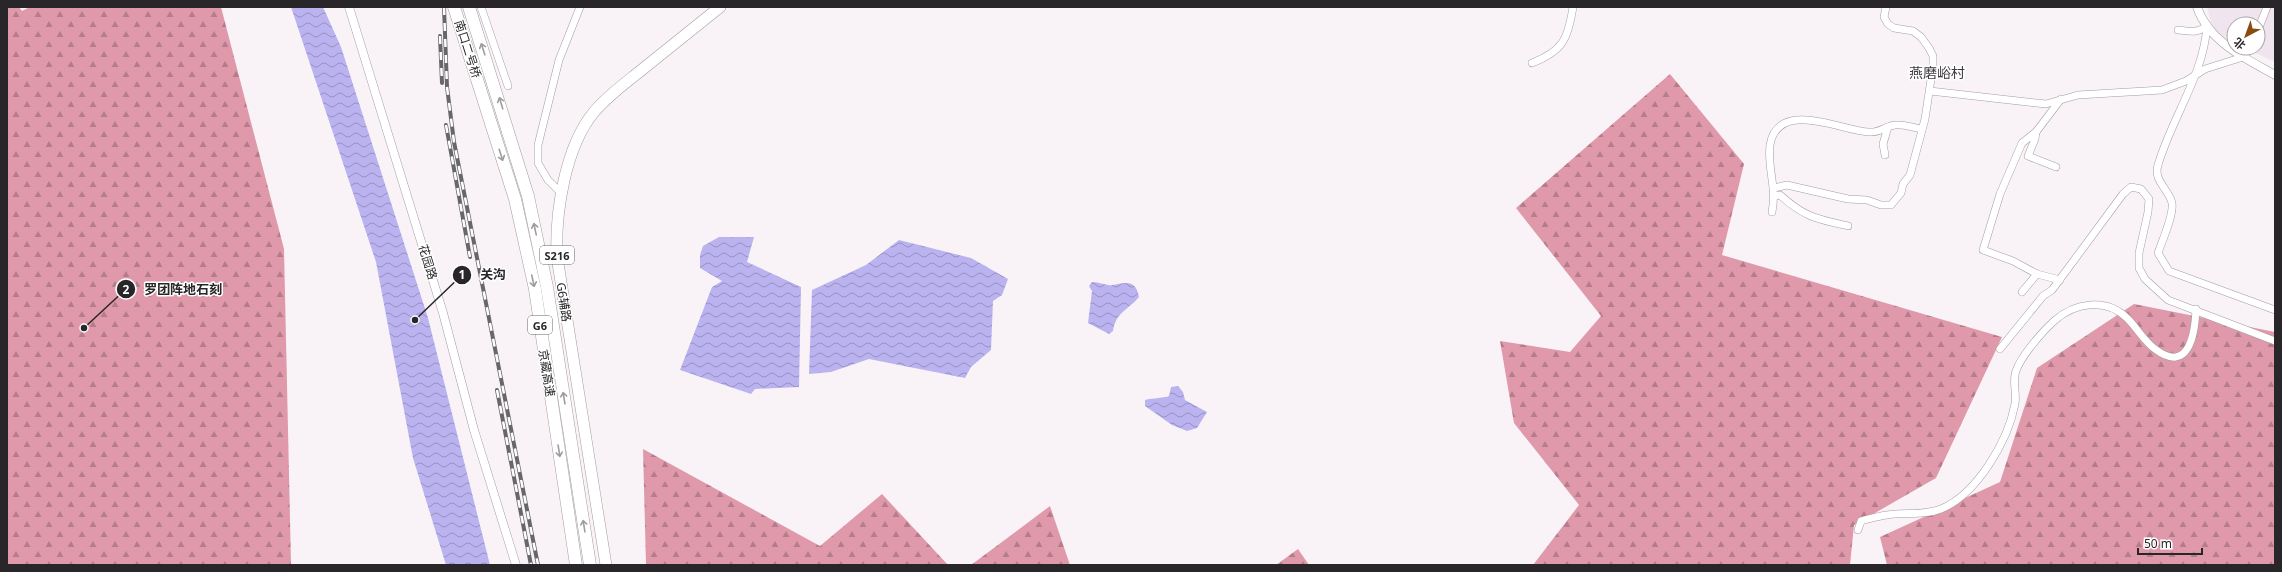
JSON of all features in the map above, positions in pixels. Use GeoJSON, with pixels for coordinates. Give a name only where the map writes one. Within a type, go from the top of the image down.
{"type":"FeatureCollection","features":[{"type":"Feature","properties":{"kind":"highway","name":"南口二号桥"},"geometry":{"type":"LineString","coordinates":[[454,7],[481,91]]}},
{"type":"Feature","properties":{"kind":"highway","name":"南口二号桥"},"geometry":{"type":"LineString","coordinates":[[470,7],[496,86],[528,196],[547,287],[590,565]]}},
{"type":"Feature","properties":{"kind":"highway","name":"京藏高速"},"geometry":{"type":"LineString","coordinates":[[481,91],[515,199],[535,289],[576,565]]}},
{"type":"Feature","properties":{"kind":"main road","name":"G6辅路"},"geometry":{"type":"LineString","coordinates":[[606,565],[557,257],[556,231],[562,193],[576,145],[594,112],[620,87],[720,7]]}},
{"type":"Feature","properties":{"kind":"street","name":"花园路"},"geometry":{"type":"LineString","coordinates":[[349,7],[443,312],[474,430],[516,565]]}},
{"type":"Feature","properties":{"kind":"street"},"geometry":{"type":"LineString","coordinates":[[481,7],[508,86]]}},
{"type":"Feature","properties":{"kind":"street"},"geometry":{"type":"LineString","coordinates":[[562,193],[548,180],[538,164],[538,145],[559,60],[580,7]]}},
{"type":"Feature","properties":{"kind":"street"},"geometry":{"type":"LineString","coordinates":[[1532,63],[1550,56],[1565,39],[1573,7]]}},
{"type":"Feature","properties":{"kind":"street"},"geometry":{"type":"LineString","coordinates":[[1774,188],[1787,185],[1848,199],[1867,200],[1881,205],[1891,205],[1901,193],[1903,184],[1910,175],[1922,129],[1930,91],[1933,56],[1929,48],[1913,31],[1894,28],[1888,24],[1884,17],[1886,7]]}},
{"type":"Feature","properties":{"kind":"street"},"geometry":{"type":"LineString","coordinates":[[2197,7],[2212,34],[2243,57],[2275,75]]}},
{"type":"Feature","properties":{"kind":"street"},"geometry":{"type":"LineString","coordinates":[[2178,30],[2196,32],[2207,25]]}},
{"type":"Feature","properties":{"kind":"street"},"geometry":{"type":"LineString","coordinates":[[2207,25],[2203,54],[2157,166],[2162,186],[2168,193],[2172,204],[2158,253],[2169,271],[2275,310]]}},
{"type":"Feature","properties":{"kind":"street"},"geometry":{"type":"LineString","coordinates":[[1930,91],[2046,104],[2078,95],[2162,90],[2172,88],[2205,69],[2243,57]]}},
{"type":"Feature","properties":{"kind":"street"},"geometry":{"type":"LineString","coordinates":[[2060,280],[2037,274],[2013,261],[1983,250],[2000,194],[2022,143],[2036,132],[2062,99]]}},
{"type":"Feature","properties":{"kind":"street"},"geometry":{"type":"LineString","coordinates":[[1772,212],[1775,196],[1770,144],[1777,129],[1783,124],[1808,119],[1868,132],[1881,132],[1896,124],[1922,129]]}},
{"type":"Feature","properties":{"kind":"street"},"geometry":{"type":"LineString","coordinates":[[1885,155],[1883,144],[1888,127]]}},
{"type":"Feature","properties":{"kind":"street"},"geometry":{"type":"LineString","coordinates":[[2036,132],[2035,139],[2028,156],[2056,167]]}},
{"type":"Feature","properties":{"kind":"street"},"geometry":{"type":"LineString","coordinates":[[2000,349],[2043,296],[2052,290],[2123,194],[2131,187],[2141,189],[2149,199],[2148,212],[2138,253],[2138,268],[2145,279],[2168,300],[2196,309],[2275,341]]}},
{"type":"Feature","properties":{"kind":"street"},"geometry":{"type":"LineString","coordinates":[[1775,196],[1780,195],[1797,210],[1810,217],[1848,226]]}},
{"type":"Feature","properties":{"kind":"street"},"geometry":{"type":"LineString","coordinates":[[2022,292],[2037,274]]}},
{"type":"Feature","properties":{"kind":"street"},"geometry":{"type":"LineString","coordinates":[[1858,530],[1861,521],[1887,514],[1924,513],[1941,509],[1981,478],[2009,428],[2017,395],[2015,373],[2019,363],[2033,344],[2063,314],[2075,307],[2085,304],[2106,306],[2126,318],[2156,350],[2168,356],[2177,357],[2184,354],[2190,347],[2195,328],[2196,309]]}},
{"type":"Feature","properties":{"kind":"shaded area"},"geometry":{"type":"Polygon","coordinates":[[[2207,7],[2275,7],[2275,62],[2262,56],[2266,56],[2266,16],[2226,16],[2226,41],[2212,26],[2207,7]]]}},
{"type":"Feature","properties":{"kind":"green space"},"geometry":{"type":"Polygon","coordinates":[[[7,7],[19,7],[22,11],[30,7],[221,7],[284,249],[291,565],[7,565],[7,7]]]}},
{"type":"Feature","properties":{"kind":"green space"},"geometry":{"type":"Polygon","coordinates":[[[1670,74],[1744,164],[1722,255],[2002,337],[1936,478],[1854,525],[1850,565],[1533,565],[1579,505],[1514,423],[1500,341],[1570,352],[1601,316],[1516,208],[1670,74]]]}},
{"type":"Feature","properties":{"kind":"green space"},"geometry":{"type":"Polygon","coordinates":[[[2134,304],[2275,332],[2275,565],[1887,565],[1880,537],[2000,482],[2037,368],[2134,304]]]}},
{"type":"Feature","properties":{"kind":"green space"},"geometry":{"type":"Polygon","coordinates":[[[643,449],[820,546],[882,494],[948,565],[646,565],[643,449]]]}},
{"type":"Feature","properties":{"kind":"green space"},"geometry":{"type":"Polygon","coordinates":[[[1050,506],[1070,565],[971,565],[1050,506]]]}},
{"type":"Feature","properties":{"kind":"green space"},"geometry":{"type":"Polygon","coordinates":[[[1298,549],[1309,565],[1276,565],[1298,549]]]}},
{"type":"Feature","properties":{"kind":"water"},"geometry":{"type":"Polygon","coordinates":[[[291,7],[323,7],[341,47],[428,318],[490,565],[446,565],[413,458],[376,262],[291,7]]]}},
{"type":"Feature","properties":{"kind":"water"},"geometry":{"type":"Polygon","coordinates":[[[719,237],[754,237],[747,262],[801,287],[799,387],[755,389],[751,394],[680,370],[712,287],[722,281],[700,268],[700,255],[703,246],[719,237]]]}},
{"type":"Feature","properties":{"kind":"water"},"geometry":{"type":"Polygon","coordinates":[[[899,240],[971,258],[1008,279],[1002,295],[993,301],[991,350],[971,367],[965,378],[869,359],[831,372],[809,374],[812,290],[866,265],[899,240]]]}},
{"type":"Feature","properties":{"kind":"water"},"geometry":{"type":"Polygon","coordinates":[[[1092,282],[1108,285],[1126,283],[1134,286],[1137,290],[1139,297],[1119,316],[1114,325],[1113,331],[1109,334],[1088,323],[1092,291],[1089,286],[1092,282]]]}},
{"type":"Feature","properties":{"kind":"water"},"geometry":{"type":"Polygon","coordinates":[[[1178,386],[1183,392],[1185,400],[1207,412],[1197,428],[1187,431],[1172,425],[1145,406],[1145,400],[1169,396],[1171,387],[1178,386]]]}},
{"type":"Feature","properties":{"kind":"railway"},"geometry":{"type":"LineString","coordinates":[[444,7],[447,87],[454,142],[538,565]]}},
{"type":"Feature","properties":{"kind":"railway"},"geometry":{"type":"LineString","coordinates":[[440,36],[442,83]]}},
{"type":"Feature","properties":{"kind":"railway"},"geometry":{"type":"LineString","coordinates":[[446,125],[470,257]]}},
{"type":"Feature","properties":{"kind":"railway"},"geometry":{"type":"LineString","coordinates":[[497,390],[531,565]]}},
{"type":"Feature","properties":{"kind":"place","name":"关沟"},"geometry":{"type":"Point","coordinates":[415,320]}},
{"type":"Feature","properties":{"kind":"place","name":"罗团阵地石刻"},"geometry":{"type":"Point","coordinates":[84,328]}},
{"type":"Feature","properties":{"kind":"district","name":"燕磨峪村"},"geometry":{"type":"Point","coordinates":[1937,72]}}]}
